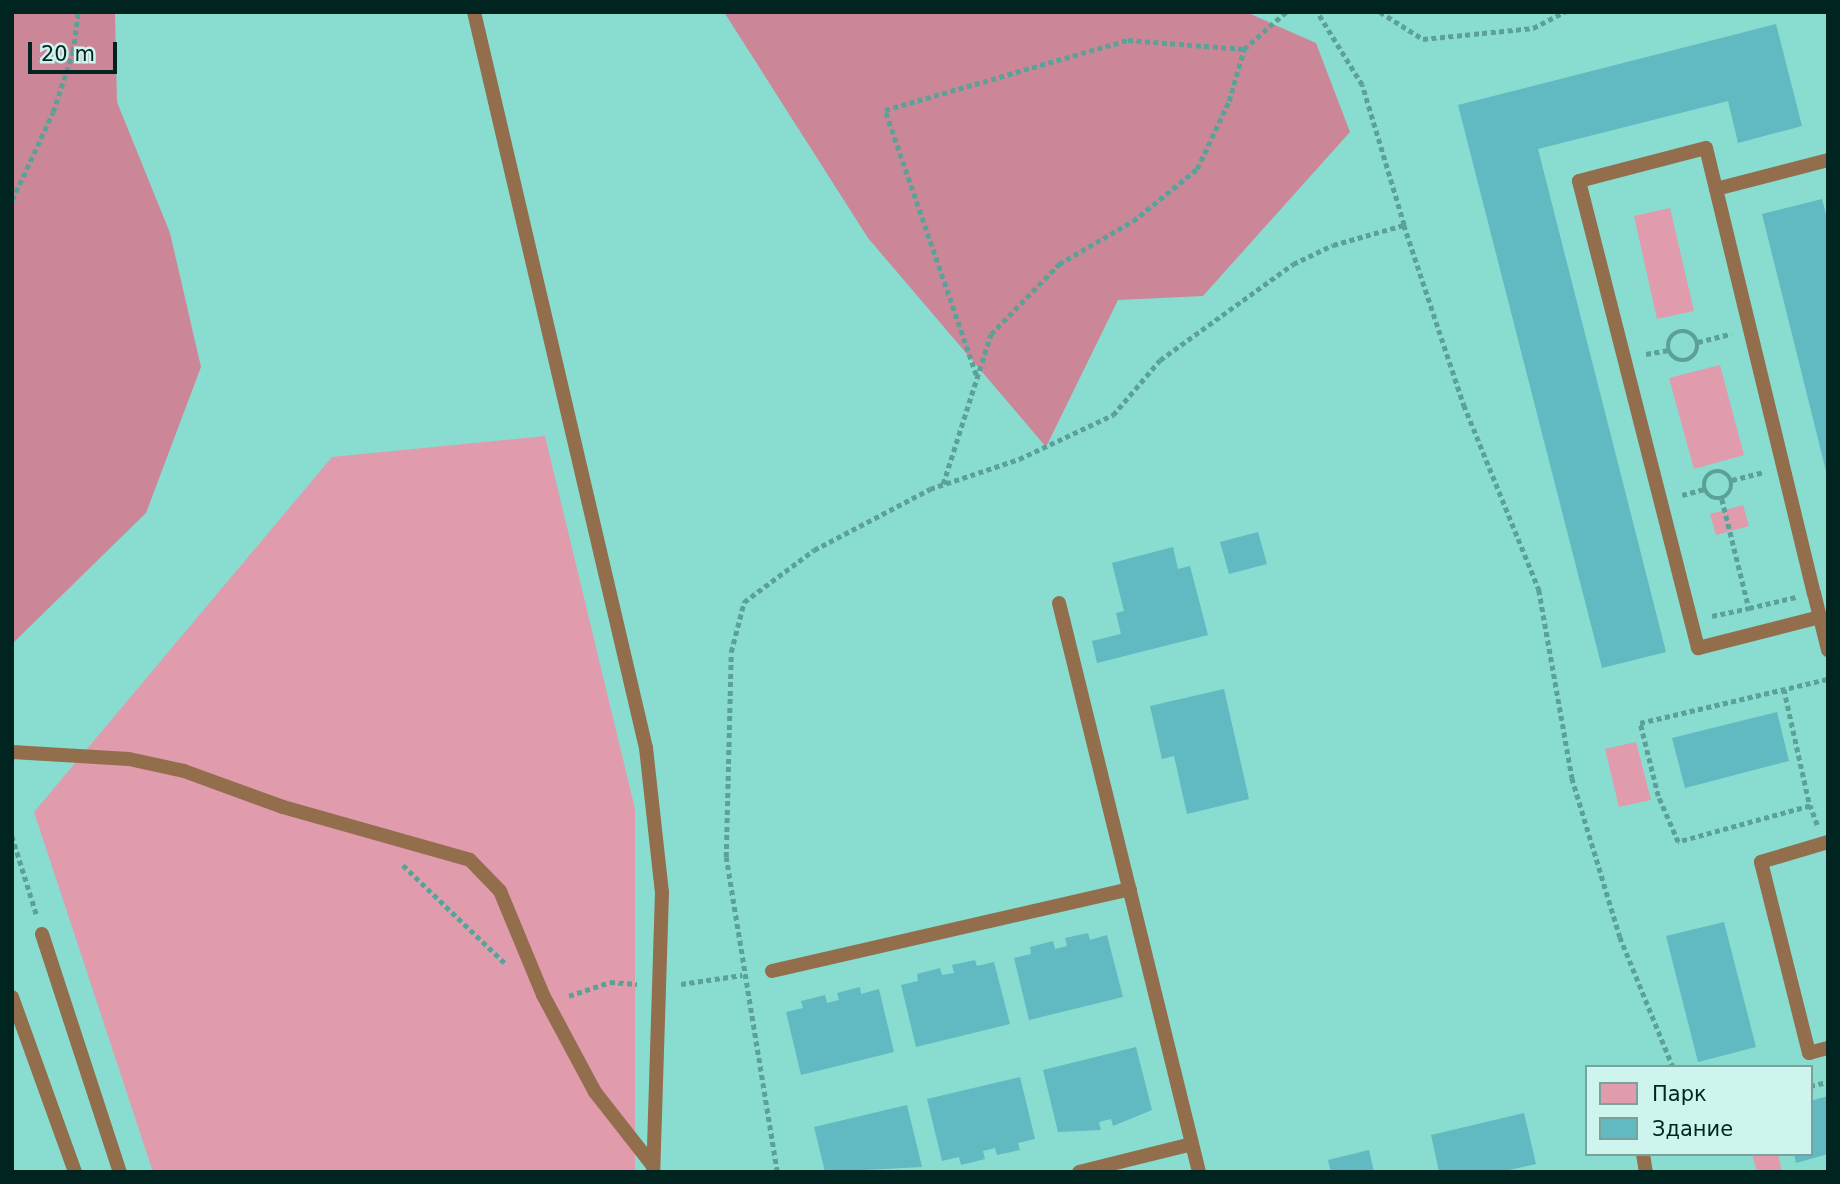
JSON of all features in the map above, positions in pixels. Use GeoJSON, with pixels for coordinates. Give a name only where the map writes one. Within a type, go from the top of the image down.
{"type":"FeatureCollection","features":[{"type":"Feature","properties":{"kind":"lane"},"geometry":{"type":"LineString","coordinates":[[474,12],[646,748],[662,892],[653,1169]]}},
{"type":"Feature","properties":{"kind":"lane"},"geometry":{"type":"LineString","coordinates":[[1820,617],[1698,648],[1579,181],[1706,148],[1783,467],[1820,617],[1828,650]]}},
{"type":"Feature","properties":{"kind":"lane"},"geometry":{"type":"LineString","coordinates":[[1716,189],[1828,160]]}},
{"type":"Feature","properties":{"kind":"lane"},"geometry":{"type":"LineString","coordinates":[[1059,603],[1199,1172]]}},
{"type":"Feature","properties":{"kind":"lane"},"geometry":{"type":"LineString","coordinates":[[12,752],[129,759],[184,771],[284,807],[470,860],[500,891],[543,995],[595,1092],[653,1169]]}},
{"type":"Feature","properties":{"kind":"lane"},"geometry":{"type":"LineString","coordinates":[[1828,861],[1826,844],[1761,862],[1809,1053],[1828,1048]]}},
{"type":"Feature","properties":{"kind":"lane"},"geometry":{"type":"LineString","coordinates":[[772,971],[1129,889]]}},
{"type":"Feature","properties":{"kind":"lane"},"geometry":{"type":"LineString","coordinates":[[42,934],[120,1172]]}},
{"type":"Feature","properties":{"kind":"lane"},"geometry":{"type":"LineString","coordinates":[[12,997],[75,1172]]}},
{"type":"Feature","properties":{"kind":"lane"},"geometry":{"type":"LineString","coordinates":[[1079,1172],[1192,1143]]}},
{"type":"Feature","properties":{"kind":"path"},"geometry":{"type":"LineString","coordinates":[[12,200],[53,112],[73,52],[78,12]]}},
{"type":"Feature","properties":{"kind":"path"},"geometry":{"type":"LineString","coordinates":[[943,485],[976,374],[991,334],[1059,264],[1133,221],[1197,169],[1229,101],[1244,49],[1286,12]]}},
{"type":"Feature","properties":{"kind":"path"},"geometry":{"type":"LineString","coordinates":[[1317,12],[1362,85],[1404,225],[1464,405],[1539,590],[1572,778],[1620,937],[1672,1065]]}},
{"type":"Feature","properties":{"kind":"path"},"geometry":{"type":"LineString","coordinates":[[1380,12],[1423,39],[1533,28],[1565,12]]}},
{"type":"Feature","properties":{"kind":"path"},"geometry":{"type":"LineString","coordinates":[[976,374],[885,110],[1128,40],[1244,49]]}},
{"type":"Feature","properties":{"kind":"path"},"geometry":{"type":"LineString","coordinates":[[777,1172],[726,857],[730,652],[744,602],[814,550],[943,485],[1019,459],[1112,415],[1160,360],[1293,264],[1333,245],[1404,225]]}},
{"type":"Feature","properties":{"kind":"path"},"geometry":{"type":"LineString","coordinates":[[1698,342],[1695,355],[1684,361],[1668,350],[1671,337],[1682,330],[1698,342],[1750,330]]}},
{"type":"Feature","properties":{"kind":"path"},"geometry":{"type":"LineString","coordinates":[[1722,499],[1709,496],[1704,481],[1715,470],[1732,481],[1783,467]]}},
{"type":"Feature","properties":{"kind":"path"},"geometry":{"type":"LineString","coordinates":[[1722,499],[1731,492],[1732,481]]}},
{"type":"Feature","properties":{"kind":"path"},"geometry":{"type":"LineString","coordinates":[[1722,499],[1749,608]]}},
{"type":"Feature","properties":{"kind":"path"},"geometry":{"type":"LineString","coordinates":[[1691,621],[1814,593]]}},
{"type":"Feature","properties":{"kind":"path"},"geometry":{"type":"LineString","coordinates":[[1810,806],[1678,842],[1658,796],[1640,723],[1828,679]]}},
{"type":"Feature","properties":{"kind":"path"},"geometry":{"type":"LineString","coordinates":[[1784,689],[1810,806],[1826,844]]}},
{"type":"Feature","properties":{"kind":"path"},"geometry":{"type":"LineString","coordinates":[[12,836],[42,934]]}},
{"type":"Feature","properties":{"kind":"path"},"geometry":{"type":"LineString","coordinates":[[398,859],[513,969]]}},
{"type":"Feature","properties":{"kind":"green space"},"geometry":{"type":"Polygon","coordinates":[[[1670,208],[1694,311],[1657,319],[1634,216],[1670,208]]]}},
{"type":"Feature","properties":{"kind":"green space"},"geometry":{"type":"Polygon","coordinates":[[[1720,365],[1744,455],[1694,469],[1669,378],[1720,365]]]}},
{"type":"Feature","properties":{"kind":"green space"},"geometry":{"type":"Polygon","coordinates":[[[545,436],[635,809],[635,1172],[153,1172],[34,812],[332,457],[545,436]]]}},
{"type":"Feature","properties":{"kind":"green space"},"geometry":{"type":"Polygon","coordinates":[[[1743,505],[1749,526],[1716,535],[1710,514],[1743,505]]]}},
{"type":"Feature","properties":{"kind":"green space"},"geometry":{"type":"Polygon","coordinates":[[[1636,742],[1651,800],[1619,807],[1605,749],[1636,742]]]}},
{"type":"Feature","properties":{"kind":"green space"},"geometry":{"type":"Polygon","coordinates":[[[1753,1156],[1778,1156],[1782,1172],[1757,1172],[1753,1156]]]}},
{"type":"Feature","properties":{"kind":"shaded area"},"geometry":{"type":"Polygon","coordinates":[[[12,12],[115,12],[117,102],[170,233],[201,367],[146,513],[12,644],[12,12]]]}},
{"type":"Feature","properties":{"kind":"shaded area"},"geometry":{"type":"Polygon","coordinates":[[[724,12],[1246,12],[1316,43],[1350,132],[1203,296],[1118,300],[1046,447],[868,238],[724,12]]]}},
{"type":"Feature","properties":{"kind":"building"},"geometry":{"type":"Polygon","coordinates":[[[1776,24],[1802,126],[1738,143],[1728,101],[1538,149],[1666,652],[1602,668],[1458,105],[1776,24]]]}},
{"type":"Feature","properties":{"kind":"building"},"geometry":{"type":"Polygon","coordinates":[[[1822,199],[1828,222],[1827,475],[1762,214],[1822,199]]]}},
{"type":"Feature","properties":{"kind":"building"},"geometry":{"type":"Polygon","coordinates":[[[1258,532],[1267,564],[1229,574],[1220,542],[1258,532]]]}},
{"type":"Feature","properties":{"kind":"building"},"geometry":{"type":"Polygon","coordinates":[[[1173,547],[1178,569],[1190,566],[1208,635],[1097,663],[1092,641],[1121,634],[1116,613],[1124,611],[1112,563],[1173,547]]]}},
{"type":"Feature","properties":{"kind":"building"},"geometry":{"type":"Polygon","coordinates":[[[1224,689],[1249,799],[1187,814],[1174,756],[1162,759],[1150,706],[1224,689]]]}},
{"type":"Feature","properties":{"kind":"building"},"geometry":{"type":"Polygon","coordinates":[[[1777,712],[1789,761],[1685,788],[1672,738],[1777,712]]]}},
{"type":"Feature","properties":{"kind":"building"},"geometry":{"type":"Polygon","coordinates":[[[1724,922],[1756,1047],[1698,1062],[1666,936],[1724,922]]]}},
{"type":"Feature","properties":{"kind":"building"},"geometry":{"type":"Polygon","coordinates":[[[1088,933],[1090,940],[1107,935],[1123,997],[1029,1020],[1014,958],[1031,954],[1030,947],[1053,941],[1055,949],[1067,946],[1065,938],[1088,933]]]}},
{"type":"Feature","properties":{"kind":"building"},"geometry":{"type":"Polygon","coordinates":[[[975,960],[977,966],[994,962],[1010,1024],[916,1047],[901,985],[918,981],[917,974],[940,968],[942,975],[954,973],[952,965],[975,960]]]}},
{"type":"Feature","properties":{"kind":"building"},"geometry":{"type":"Polygon","coordinates":[[[860,987],[861,994],[879,989],[894,1052],[801,1075],[786,1012],[803,1008],[801,1001],[825,995],[827,1003],[839,1000],[837,993],[860,987]]]}},
{"type":"Feature","properties":{"kind":"building"},"geometry":{"type":"Polygon","coordinates":[[[1136,1047],[1152,1110],[1113,1126],[1111,1119],[1099,1122],[1101,1130],[1058,1132],[1043,1070],[1136,1047]]]}},
{"type":"Feature","properties":{"kind":"building"},"geometry":{"type":"Polygon","coordinates":[[[1020,1077],[1035,1139],[1018,1143],[1020,1150],[997,1155],[995,1148],[983,1151],[985,1159],[961,1165],[959,1157],[942,1161],[927,1099],[1020,1077]]]}},
{"type":"Feature","properties":{"kind":"building"},"geometry":{"type":"Polygon","coordinates":[[[1828,1096],[1828,1154],[1796,1163],[1794,1156],[1812,1156],[1812,1100],[1828,1096]]]}},
{"type":"Feature","properties":{"kind":"building"},"geometry":{"type":"Polygon","coordinates":[[[907,1105],[922,1167],[825,1172],[814,1127],[907,1105]]]}},
{"type":"Feature","properties":{"kind":"building"},"geometry":{"type":"Polygon","coordinates":[[[1524,1113],[1536,1164],[1500,1172],[1439,1172],[1431,1135],[1524,1113]]]}},
{"type":"Feature","properties":{"kind":"building"},"geometry":{"type":"Polygon","coordinates":[[[1369,1150],[1374,1172],[1331,1172],[1328,1160],[1369,1150]]]}}]}
